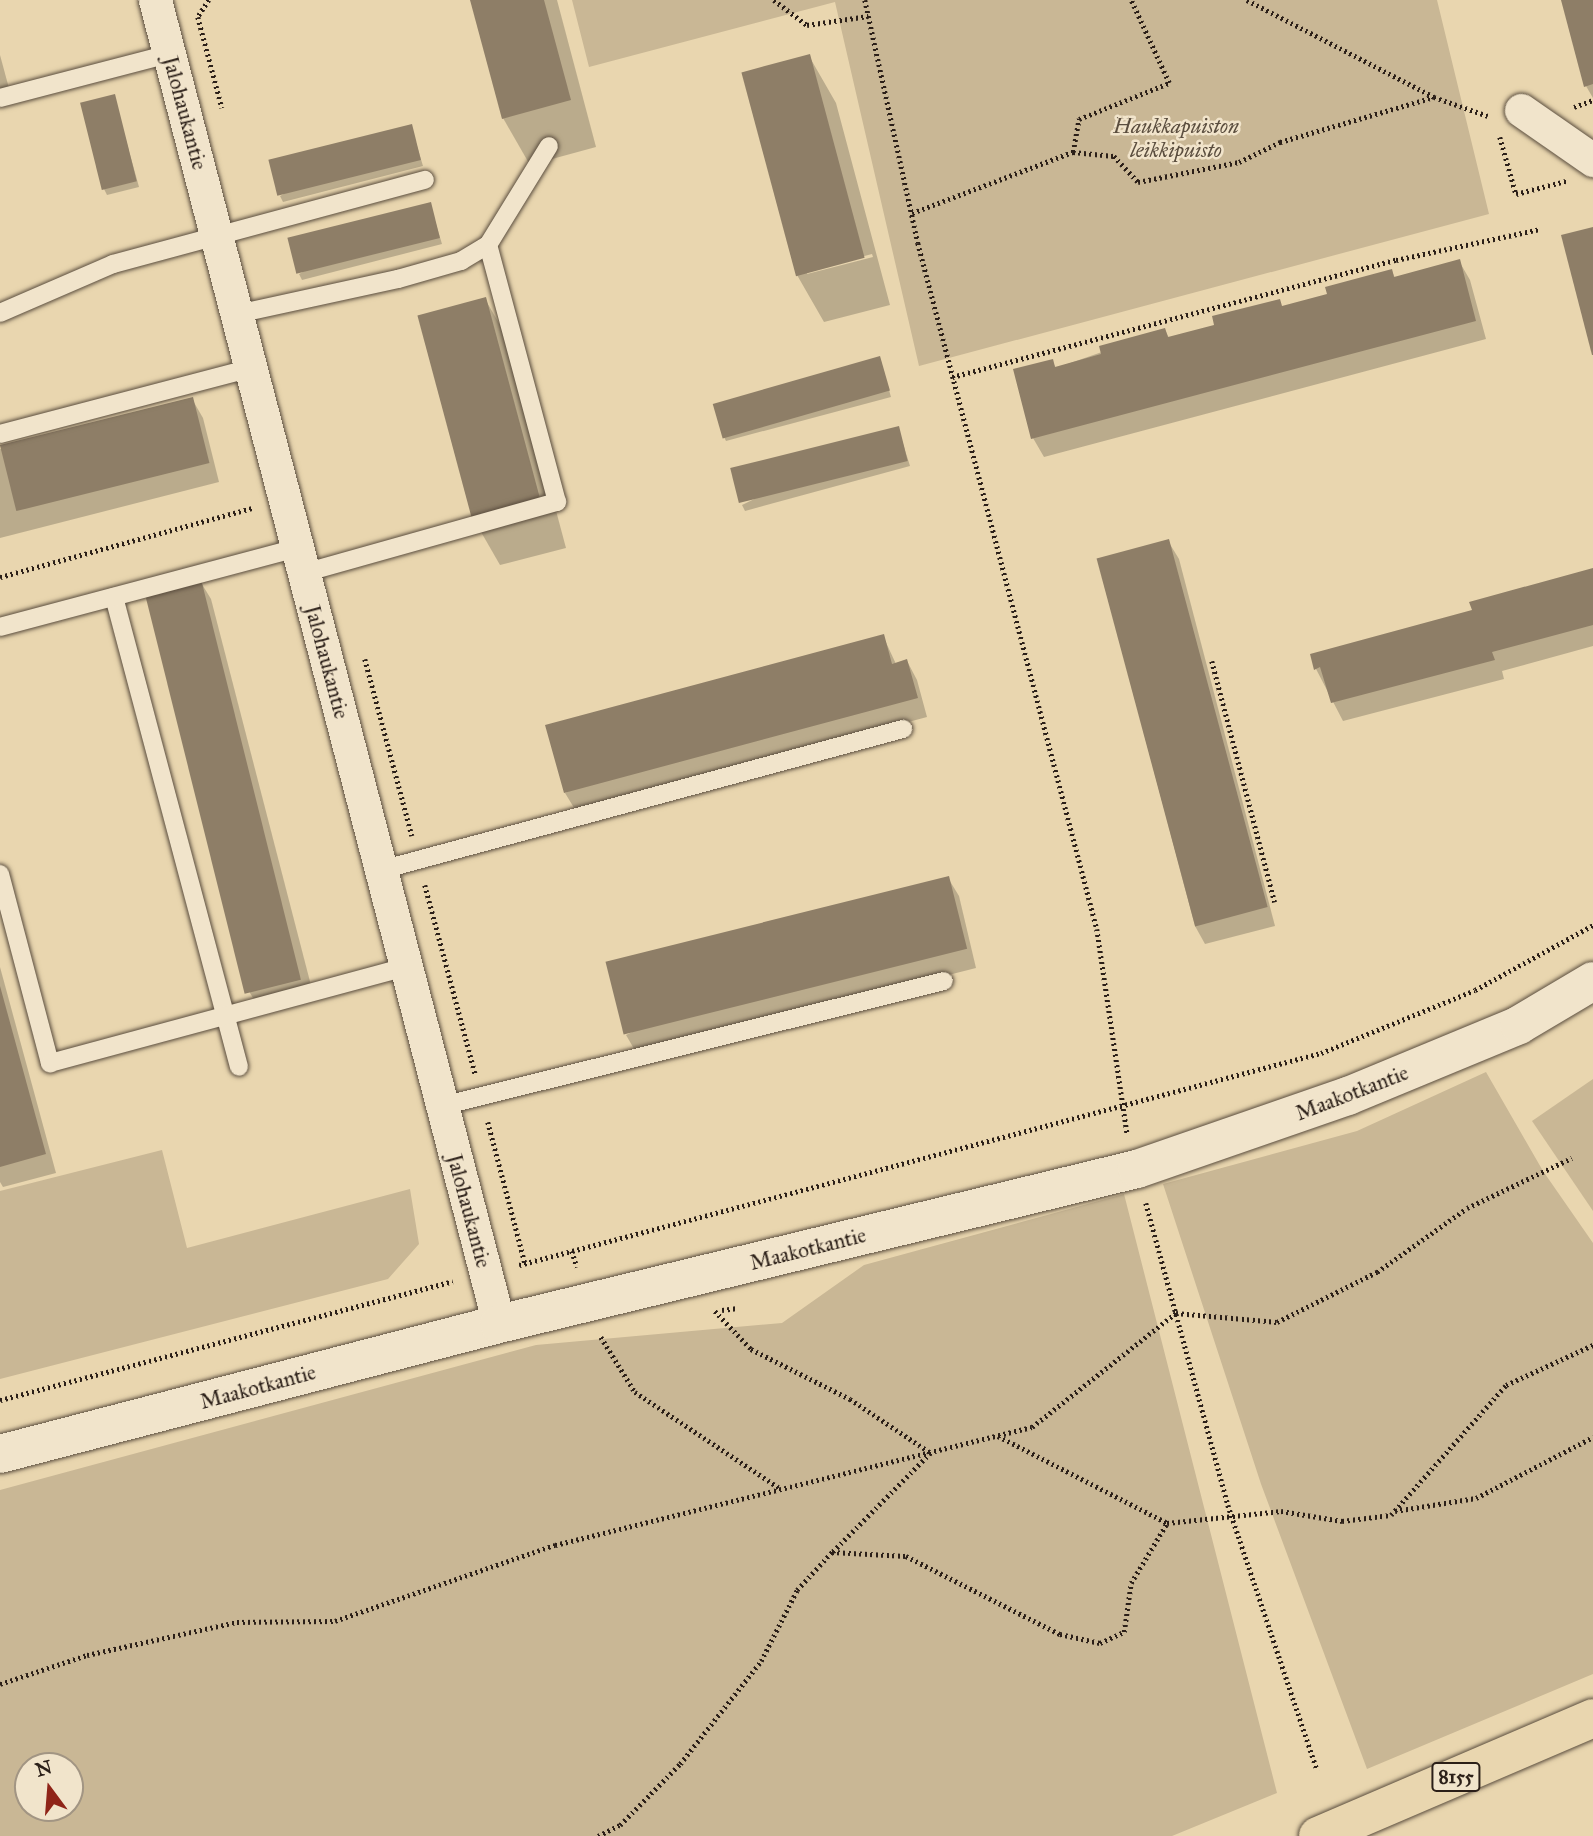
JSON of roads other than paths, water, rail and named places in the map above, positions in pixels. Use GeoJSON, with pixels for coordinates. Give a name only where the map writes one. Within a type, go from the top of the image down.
{"type":"FeatureCollection","features":[{"type":"Feature","properties":{"kind":"main road","name":"8155"},"geometry":{"type":"LineString","coordinates":[[1318,1836],[1593,1718]]}},
{"type":"Feature","properties":{"kind":"street","name":"Jalohaukantie"},"geometry":{"type":"LineString","coordinates":[[155,0],[499,1324]]}},
{"type":"Feature","properties":{"kind":"street"},"geometry":{"type":"LineString","coordinates":[[1508,113],[1583,170]]}},
{"type":"Feature","properties":{"kind":"street","name":"Maakotkantie"},"geometry":{"type":"LineString","coordinates":[[0,1454],[499,1324],[1136,1169],[1348,1096],[1519,1025],[1593,981]]}},
{"type":"Feature","properties":{"kind":"lane"},"geometry":{"type":"LineString","coordinates":[[0,98],[169,54]]}},
{"type":"Feature","properties":{"kind":"lane"},"geometry":{"type":"LineString","coordinates":[[237,314],[398,279],[461,261],[488,245],[549,146]]}},
{"type":"Feature","properties":{"kind":"lane"},"geometry":{"type":"LineString","coordinates":[[0,313],[113,264],[216,233],[425,180]]}},
{"type":"Feature","properties":{"kind":"lane"},"geometry":{"type":"LineString","coordinates":[[0,627],[114,597],[301,560],[557,502],[488,245]]}},
{"type":"Feature","properties":{"kind":"lane"},"geometry":{"type":"LineString","coordinates":[[0,434],[251,368]]}},
{"type":"Feature","properties":{"kind":"lane"},"geometry":{"type":"LineString","coordinates":[[114,597],[239,1067]]}},
{"type":"Feature","properties":{"kind":"lane"},"geometry":{"type":"LineString","coordinates":[[381,870],[903,729]]}},
{"type":"Feature","properties":{"kind":"lane"},"geometry":{"type":"LineString","coordinates":[[0,874],[50,1063],[406,967]]}},
{"type":"Feature","properties":{"kind":"lane"},"geometry":{"type":"LineString","coordinates":[[442,1106],[944,981]]}},
{"type":"Feature","properties":{"kind":"park label","name":"Haukkapuiston leikkipuisto"},"geometry":{"type":"Point","coordinates":[1176,138]}}]}
